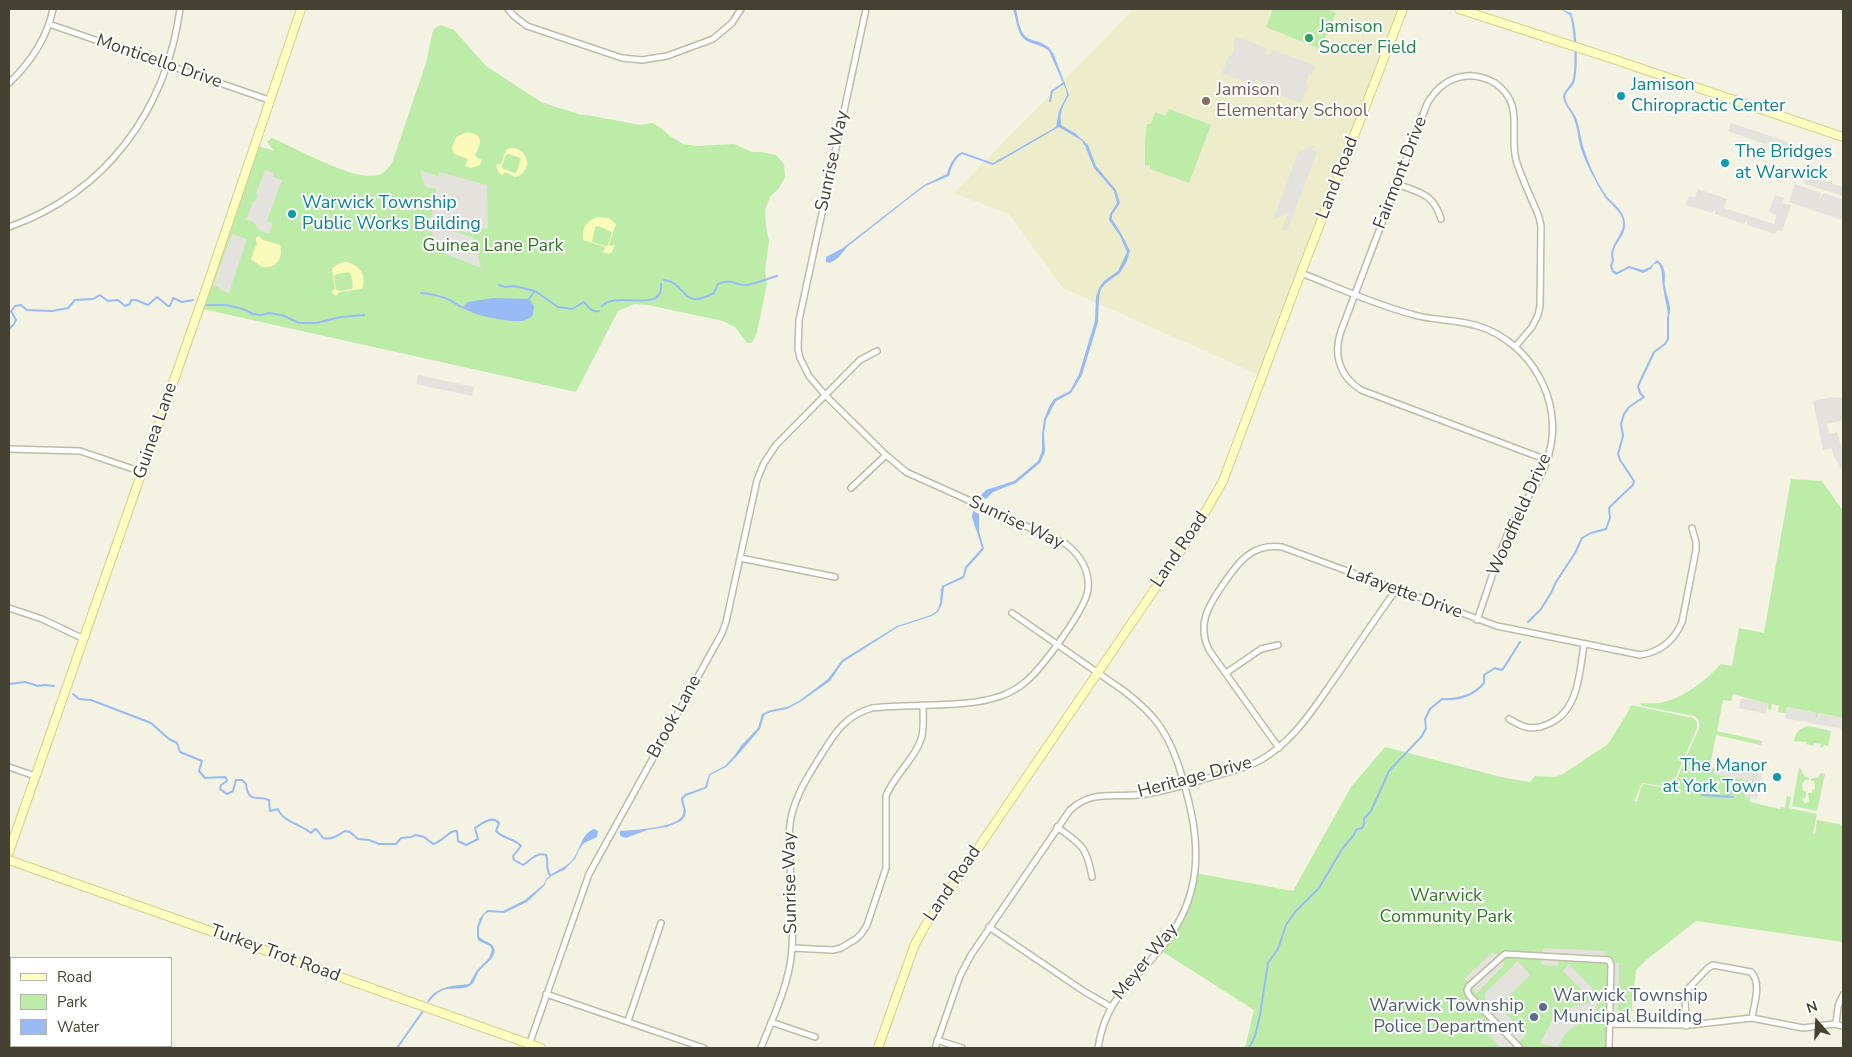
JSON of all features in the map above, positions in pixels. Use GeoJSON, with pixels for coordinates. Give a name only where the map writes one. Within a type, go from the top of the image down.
{"type":"FeatureCollection","features":[{"type":"Feature","properties":{"kind":"street"},"geometry":{"type":"LineString","coordinates":[[9,83],[30,60],[49,24],[53,9]]}},
{"type":"Feature","properties":{"kind":"street"},"geometry":{"type":"LineString","coordinates":[[9,227],[48,210],[62,201],[107,165],[123,147],[155,98],[167,65],[177,29],[180,9]]}},
{"type":"Feature","properties":{"kind":"street","name":"Guinea Lane"},"geometry":{"type":"LineString","coordinates":[[9,852],[301,9]]}},
{"type":"Feature","properties":{"kind":"street"},"geometry":{"type":"LineString","coordinates":[[508,9],[527,26],[616,56],[642,60],[667,56],[713,39],[732,23],[741,9]]}},
{"type":"Feature","properties":{"kind":"street","name":"Sunrise Way"},"geometry":{"type":"LineString","coordinates":[[762,1048],[786,979],[792,948],[789,829],[793,808],[802,788],[837,731],[848,719],[872,708],[978,702],[1007,694],[1034,674],[1056,645],[1081,607],[1086,596],[1088,583],[1087,573],[1080,557],[1066,544],[914,477],[886,455],[815,385],[804,366],[798,349],[798,327],[866,9]]}},
{"type":"Feature","properties":{"kind":"street","name":"Land Road"},"geometry":{"type":"LineString","coordinates":[[878,1048],[915,944],[924,926],[1195,530],[1223,481],[1403,9]]}},
{"type":"Feature","properties":{"kind":"street"},"geometry":{"type":"LineString","coordinates":[[1459,9],[1843,137]]}},
{"type":"Feature","properties":{"kind":"street","name":"Monticello Drive"},"geometry":{"type":"LineString","coordinates":[[49,24],[269,100]]}},
{"type":"Feature","properties":{"kind":"street","name":"Fairmont Drive"},"geometry":{"type":"LineString","coordinates":[[1516,346],[1532,327],[1540,306],[1541,226],[1516,160],[1514,110],[1503,90],[1491,81],[1474,76],[1449,80],[1438,89],[1427,104],[1341,331],[1337,348],[1340,366],[1343,373],[1361,390],[1547,460]]}},
{"type":"Feature","properties":{"kind":"street"},"geometry":{"type":"LineString","coordinates":[[1397,184],[1431,198],[1438,207],[1441,219]]}},
{"type":"Feature","properties":{"kind":"street","name":"Woodfield Drive"},"geometry":{"type":"LineString","coordinates":[[1301,273],[1416,316],[1477,326],[1496,334],[1516,346],[1537,372],[1550,402],[1552,433],[1547,460],[1539,480],[1508,534],[1477,620]]}},
{"type":"Feature","properties":{"kind":"street","name":"Brook Lane"},"geometry":{"type":"LineString","coordinates":[[529,1046],[592,866],[722,633],[757,480],[764,463],[776,445],[860,360],[877,351]]}},
{"type":"Feature","properties":{"kind":"street"},"geometry":{"type":"LineString","coordinates":[[9,449],[80,451],[142,472]]}},
{"type":"Feature","properties":{"kind":"street"},"geometry":{"type":"LineString","coordinates":[[851,488],[886,455]]}},
{"type":"Feature","properties":{"kind":"street","name":"Lafayette Drive"},"geometry":{"type":"LineString","coordinates":[[1279,748],[1206,644],[1204,636],[1204,620],[1209,605],[1236,565],[1257,549],[1282,547],[1477,620],[1508,629],[1640,655],[1649,654],[1669,643],[1679,630],[1696,550],[1692,528]]}},
{"type":"Feature","properties":{"kind":"street"},"geometry":{"type":"LineString","coordinates":[[740,558],[835,577]]}},
{"type":"Feature","properties":{"kind":"street","name":"Heritage Drive"},"geometry":{"type":"LineString","coordinates":[[934,1048],[960,976],[989,927],[1057,828],[1077,803],[1104,795],[1146,794],[1243,768],[1258,762],[1279,748],[1306,718],[1396,590]]}},
{"type":"Feature","properties":{"kind":"street"},"geometry":{"type":"LineString","coordinates":[[9,608],[42,619],[84,639]]}},
{"type":"Feature","properties":{"kind":"street","name":"Meyer Way"},"geometry":{"type":"LineString","coordinates":[[1012,613],[1124,691],[1153,718],[1173,749],[1194,820],[1196,843],[1195,873],[1190,896],[1171,935],[1156,954],[1126,985],[1111,1007],[1103,1023],[1098,1048]]}},
{"type":"Feature","properties":{"kind":"street"},"geometry":{"type":"LineString","coordinates":[[1226,673],[1261,649],[1278,645]]}},
{"type":"Feature","properties":{"kind":"street"},"geometry":{"type":"LineString","coordinates":[[1510,719],[1524,728],[1536,728],[1552,723],[1564,713],[1574,698],[1584,645]]}},
{"type":"Feature","properties":{"kind":"street"},"geometry":{"type":"LineString","coordinates":[[792,948],[833,950],[841,948],[856,940],[867,925],[886,868],[886,796],[889,788],[919,742],[923,726],[923,705]]}},
{"type":"Feature","properties":{"kind":"street"},"geometry":{"type":"LineString","coordinates":[[9,768],[36,776]]}},
{"type":"Feature","properties":{"kind":"street"},"geometry":{"type":"LineString","coordinates":[[1057,828],[1084,849],[1089,861],[1092,877]]}},
{"type":"Feature","properties":{"kind":"street","name":"Turkey Trot Road"},"geometry":{"type":"LineString","coordinates":[[9,860],[529,1046],[541,1048]]}},
{"type":"Feature","properties":{"kind":"street"},"geometry":{"type":"LineString","coordinates":[[628,1021],[661,924]]}},
{"type":"Feature","properties":{"kind":"street"},"geometry":{"type":"LineString","coordinates":[[989,927],[1085,992],[1111,1007]]}},
{"type":"Feature","properties":{"kind":"street"},"geometry":{"type":"LineString","coordinates":[[1520,1048],[1469,995],[1468,990],[1469,986],[1505,954],[1609,960],[1609,1048]]}},
{"type":"Feature","properties":{"kind":"street"},"geometry":{"type":"LineString","coordinates":[[1688,1026],[1685,992],[1713,965],[1751,972],[1756,977],[1757,983],[1752,1018]]}},
{"type":"Feature","properties":{"kind":"street"},"geometry":{"type":"LineString","coordinates":[[546,994],[704,1048]]}},
{"type":"Feature","properties":{"kind":"street"},"geometry":{"type":"LineString","coordinates":[[1836,1024],[1838,1006],[1843,995]]}},
{"type":"Feature","properties":{"kind":"street"},"geometry":{"type":"LineString","coordinates":[[1610,1024],[1688,1026],[1752,1018],[1804,1028],[1836,1024],[1843,1026]]}},
{"type":"Feature","properties":{"kind":"street"},"geometry":{"type":"LineString","coordinates":[[771,1022],[815,1037]]}},
{"type":"Feature","properties":{"kind":"street"},"geometry":{"type":"LineString","coordinates":[[938,1040],[962,1048]]}},
{"type":"Feature","properties":{"kind":"shaded area","name":"Jamison Elementary School"},"geometry":{"type":"Polygon","coordinates":[[[1134,9],[1403,9],[1262,376],[1063,288],[1009,214],[954,193],[1134,9]]]}},
{"type":"Feature","properties":{"kind":"shaded area"},"geometry":{"type":"Polygon","coordinates":[[[1236,37],[1267,48],[1265,54],[1270,56],[1273,50],[1315,66],[1312,75],[1309,75],[1306,84],[1309,85],[1301,103],[1259,87],[1261,82],[1257,79],[1253,85],[1222,73],[1229,55],[1232,56],[1236,37]]]}},
{"type":"Feature","properties":{"kind":"shaded area"},"geometry":{"type":"Polygon","coordinates":[[[1731,123],[1791,143],[1787,152],[1770,146],[1771,139],[1767,145],[1728,131],[1731,123]]]}},
{"type":"Feature","properties":{"kind":"shaded area"},"geometry":{"type":"Polygon","coordinates":[[[1314,145],[1312,150],[1317,152],[1287,231],[1282,229],[1288,213],[1273,220],[1298,153],[1314,145]]]}},
{"type":"Feature","properties":{"kind":"shaded area"},"geometry":{"type":"Polygon","coordinates":[[[265,170],[274,173],[273,177],[282,180],[267,221],[273,223],[269,234],[260,231],[253,222],[246,220],[258,195],[256,194],[265,170]]]}},
{"type":"Feature","properties":{"kind":"shaded area"},"geometry":{"type":"Polygon","coordinates":[[[420,170],[438,176],[439,172],[487,185],[488,229],[469,226],[468,233],[431,221],[436,189],[425,187],[420,170]]]}},
{"type":"Feature","properties":{"kind":"shaded area"},"geometry":{"type":"Polygon","coordinates":[[[1806,175],[1843,187],[1843,196],[1803,183],[1806,175]]]}},
{"type":"Feature","properties":{"kind":"shaded area"},"geometry":{"type":"Polygon","coordinates":[[[1795,184],[1821,193],[1820,199],[1824,193],[1843,200],[1843,220],[1789,202],[1795,184]]]}},
{"type":"Feature","properties":{"kind":"shaded area"},"geometry":{"type":"Polygon","coordinates":[[[1698,189],[1727,199],[1724,208],[1774,224],[1777,215],[1769,212],[1775,195],[1784,198],[1782,203],[1791,205],[1782,231],[1777,230],[1775,234],[1747,225],[1747,219],[1744,224],[1715,214],[1715,209],[1712,213],[1686,205],[1689,196],[1695,198],[1698,189]]]}},
{"type":"Feature","properties":{"kind":"shaded area"},"geometry":{"type":"Polygon","coordinates":[[[430,224],[474,238],[481,268],[428,247],[426,236],[433,238],[430,224]]]}},
{"type":"Feature","properties":{"kind":"shaded area"},"geometry":{"type":"Polygon","coordinates":[[[232,234],[247,239],[229,293],[213,285],[232,234]]]}},
{"type":"Feature","properties":{"kind":"shaded area"},"geometry":{"type":"Polygon","coordinates":[[[418,375],[474,387],[472,396],[416,384],[418,375]]]}},
{"type":"Feature","properties":{"kind":"shaded area"},"geometry":{"type":"Polygon","coordinates":[[[1833,397],[1843,398],[1843,420],[1827,424],[1829,434],[1837,432],[1843,454],[1842,469],[1833,455],[1832,448],[1823,450],[1813,401],[1833,397]]]}},
{"type":"Feature","properties":{"kind":"shaded area"},"geometry":{"type":"Polygon","coordinates":[[[1741,698],[1768,703],[1766,714],[1739,708],[1741,698]]]}},
{"type":"Feature","properties":{"kind":"shaded area"},"geometry":{"type":"Polygon","coordinates":[[[1787,707],[1816,713],[1815,719],[1818,713],[1843,718],[1843,729],[1785,718],[1787,707]]]}},
{"type":"Feature","properties":{"kind":"shaded area"},"geometry":{"type":"Polygon","coordinates":[[[1715,765],[1762,774],[1757,799],[1745,797],[1748,782],[1753,783],[1755,776],[1753,776],[1752,781],[1714,774],[1715,765]]]}},
{"type":"Feature","properties":{"kind":"shaded area"},"geometry":{"type":"Polygon","coordinates":[[[1543,948],[1606,951],[1603,959],[1559,957],[1558,966],[1541,965],[1543,948]]]}},
{"type":"Feature","properties":{"kind":"shaded area"},"geometry":{"type":"Polygon","coordinates":[[[1492,953],[1502,956],[1504,965],[1476,994],[1472,984],[1464,979],[1492,953]]]}},
{"type":"Feature","properties":{"kind":"shaded area"},"geometry":{"type":"Polygon","coordinates":[[[1518,961],[1530,975],[1497,1008],[1487,1003],[1484,994],[1518,961]]]}},
{"type":"Feature","properties":{"kind":"shaded area"},"geometry":{"type":"Polygon","coordinates":[[[1610,963],[1619,963],[1618,1015],[1610,1015],[1610,963]]]}},
{"type":"Feature","properties":{"kind":"shaded area"},"geometry":{"type":"Polygon","coordinates":[[[1569,964],[1593,989],[1586,995],[1563,971],[1569,964]]]}},
{"type":"Feature","properties":{"kind":"shaded area"},"geometry":{"type":"Polygon","coordinates":[[[1597,1002],[1596,1019],[1570,1029],[1557,1048],[1540,1043],[1551,1023],[1567,1009],[1586,1003],[1597,1002]]]}},
{"type":"Feature","properties":{"kind":"shaded area"},"geometry":{"type":"Polygon","coordinates":[[[1501,1008],[1526,1035],[1517,1044],[1520,1048],[1501,1048],[1480,1027],[1501,1008]]]}},
{"type":"Feature","properties":{"kind":"green space","name":"Jamison Soccer Field"},"geometry":{"type":"Polygon","coordinates":[[[1273,9],[1325,9],[1336,13],[1320,49],[1266,27],[1273,9]]]}},
{"type":"Feature","properties":{"kind":"green space","name":"Guinea Lane Park"},"geometry":{"type":"Polygon","coordinates":[[[440,25],[454,30],[486,66],[541,102],[581,115],[640,125],[652,123],[683,144],[696,146],[734,144],[752,152],[776,155],[784,164],[785,177],[779,188],[770,197],[765,210],[769,241],[765,270],[767,284],[757,332],[752,343],[747,343],[735,327],[723,321],[648,305],[634,304],[618,311],[576,392],[203,309],[258,146],[274,151],[267,142],[272,138],[342,170],[371,176],[381,174],[392,163],[426,63],[433,30],[440,25]]]}},
{"type":"Feature","properties":{"kind":"green space"},"geometry":{"type":"Polygon","coordinates":[[[1169,109],[1211,125],[1189,183],[1150,169],[1150,165],[1145,166],[1147,124],[1151,124],[1155,112],[1165,116],[1169,109]]]}},
{"type":"Feature","properties":{"kind":"green space","name":"Warwick Community Park"},"geometry":{"type":"Polygon","coordinates":[[[1791,479],[1822,481],[1843,511],[1843,718],[1819,713],[1815,719],[1816,713],[1787,707],[1786,713],[1778,712],[1779,706],[1772,704],[1771,710],[1768,709],[1768,704],[1733,694],[1731,701],[1723,700],[1717,731],[1762,741],[1761,745],[1716,735],[1710,767],[1714,768],[1714,774],[1752,781],[1753,776],[1755,776],[1753,783],[1748,782],[1745,797],[1750,798],[1750,802],[1780,809],[1781,807],[1785,808],[1787,796],[1791,797],[1789,808],[1817,814],[1813,834],[1815,834],[1817,820],[1843,825],[1843,942],[1696,921],[1636,970],[1630,1024],[1610,1024],[1609,1048],[1245,1048],[1254,1010],[1160,950],[1186,906],[1195,873],[1293,891],[1351,787],[1385,747],[1505,778],[1530,782],[1535,776],[1555,777],[1563,774],[1608,744],[1631,705],[1693,718],[1697,722],[1697,728],[1673,784],[1668,787],[1642,783],[1634,801],[1637,802],[1641,787],[1644,784],[1669,789],[1673,787],[1699,728],[1699,720],[1694,716],[1642,706],[1640,703],[1668,701],[1685,693],[1701,682],[1721,664],[1732,666],[1739,628],[1764,633],[1791,479]]]}},
{"type":"Feature","properties":{"kind":"green space"},"geometry":{"type":"Polygon","coordinates":[[[1809,726],[1831,731],[1828,746],[1820,747],[1821,744],[1814,743],[1813,746],[1806,744],[1806,742],[1794,741],[1799,731],[1809,726]]]}},
{"type":"Feature","properties":{"kind":"green space"},"geometry":{"type":"Polygon","coordinates":[[[1799,768],[1804,776],[1809,778],[1809,780],[1805,780],[1802,784],[1803,791],[1806,792],[1806,797],[1802,799],[1805,804],[1809,801],[1808,793],[1812,793],[1812,790],[1815,789],[1814,781],[1811,781],[1811,778],[1817,778],[1821,773],[1825,774],[1817,811],[1792,806],[1799,768]]]}},
{"type":"Feature","properties":{"kind":"sand"},"geometry":{"type":"Polygon","coordinates":[[[467,132],[477,135],[480,141],[475,156],[482,160],[480,165],[471,168],[465,166],[468,159],[454,154],[452,148],[456,137],[467,132]]]}},
{"type":"Feature","properties":{"kind":"sand"},"geometry":{"type":"Polygon","coordinates":[[[510,148],[521,151],[527,160],[525,170],[515,177],[505,172],[502,175],[496,166],[501,164],[506,150],[510,148]],[[509,154],[506,155],[502,166],[503,169],[515,173],[521,158],[509,154]]]}},
{"type":"Feature","properties":{"kind":"sand"},"geometry":{"type":"Polygon","coordinates":[[[597,217],[609,218],[616,224],[609,245],[615,245],[609,254],[602,252],[605,247],[583,240],[584,229],[587,223],[597,217]],[[598,226],[595,227],[592,242],[605,246],[608,245],[612,232],[598,226]]]}},
{"type":"Feature","properties":{"kind":"sand"},"geometry":{"type":"Polygon","coordinates":[[[259,236],[263,240],[280,245],[280,258],[278,262],[271,266],[262,267],[251,259],[257,243],[256,238],[259,236]]]}},
{"type":"Feature","properties":{"kind":"sand"},"geometry":{"type":"Polygon","coordinates":[[[340,263],[351,263],[359,268],[364,279],[362,289],[339,292],[336,296],[331,292],[335,289],[332,268],[340,263]],[[349,272],[334,276],[336,289],[339,291],[351,289],[353,287],[349,272]]]}},
{"type":"Feature","properties":{"kind":"water"},"geometry":{"type":"Polygon","coordinates":[[[1013,9],[1016,9],[1020,27],[1025,36],[1047,46],[1054,55],[1069,95],[1061,114],[1062,126],[1075,133],[1088,145],[1096,166],[1116,190],[1120,203],[1112,215],[1112,219],[1130,251],[1120,273],[1101,289],[1098,322],[1082,375],[1071,393],[1056,401],[1046,420],[1044,434],[1045,452],[1040,463],[1016,483],[993,492],[986,499],[980,496],[986,490],[1014,481],[1038,461],[1042,451],[1044,419],[1049,407],[1054,399],[1070,391],[1079,374],[1095,321],[1096,297],[1099,288],[1104,281],[1118,271],[1127,252],[1120,236],[1109,220],[1110,214],[1117,203],[1114,191],[1094,168],[1085,146],[1081,140],[1059,127],[993,165],[962,154],[957,158],[949,176],[925,186],[847,247],[838,258],[830,263],[826,262],[826,257],[843,248],[924,185],[947,174],[952,161],[959,153],[962,152],[993,163],[1056,127],[1059,111],[1067,95],[1066,90],[1049,51],[1026,41],[1022,36],[1018,29],[1013,9]]]}},
{"type":"Feature","properties":{"kind":"water"},"geometry":{"type":"Polygon","coordinates":[[[1560,9],[1571,13],[1575,27],[1577,48],[1576,77],[1565,96],[1577,120],[1590,166],[1605,194],[1621,211],[1624,218],[1624,230],[1614,249],[1612,266],[1614,271],[1617,272],[1629,266],[1643,270],[1650,267],[1657,260],[1660,262],[1665,272],[1665,286],[1670,307],[1668,318],[1662,272],[1658,263],[1643,273],[1629,268],[1616,275],[1612,272],[1610,266],[1611,254],[1622,229],[1622,217],[1605,197],[1585,160],[1574,119],[1563,96],[1574,76],[1574,49],[1570,15],[1560,9]]]}},
{"type":"Feature","properties":{"kind":"water"},"geometry":{"type":"Polygon","coordinates":[[[493,298],[529,299],[534,306],[533,315],[523,321],[514,321],[472,313],[463,307],[468,302],[493,298]]]}},
{"type":"Feature","properties":{"kind":"water"},"geometry":{"type":"Polygon","coordinates":[[[973,511],[979,514],[979,531],[984,549],[967,568],[964,578],[944,587],[942,604],[938,612],[932,616],[898,627],[843,662],[830,681],[800,702],[787,709],[764,715],[760,729],[736,757],[726,767],[710,775],[707,788],[683,799],[686,811],[681,821],[667,827],[647,830],[626,838],[620,836],[620,831],[665,825],[680,819],[683,814],[681,798],[685,794],[705,787],[709,774],[725,766],[758,728],[762,714],[787,707],[799,701],[828,679],[842,660],[897,626],[931,615],[937,611],[942,586],[963,576],[965,567],[982,548],[972,517],[973,511]]]}},
{"type":"Feature","properties":{"kind":"water"},"geometry":{"type":"Polygon","coordinates":[[[594,829],[598,831],[597,837],[584,843],[575,859],[564,870],[551,876],[545,885],[527,902],[504,913],[488,912],[484,915],[479,927],[479,936],[492,945],[494,952],[491,960],[479,971],[472,984],[466,987],[440,991],[427,1002],[440,990],[451,986],[469,984],[477,970],[489,958],[492,950],[490,946],[479,941],[477,937],[477,927],[480,918],[487,910],[503,911],[525,900],[544,884],[549,876],[571,862],[584,838],[594,829]]]}},
{"type":"Feature","properties":{"kind":"waterway"},"geometry":{"type":"LineString","coordinates":[[1050,101],[1052,91],[1064,83]]}},
{"type":"Feature","properties":{"kind":"waterway"},"geometry":{"type":"LineString","coordinates":[[664,280],[672,282],[690,298],[695,299],[714,293],[718,284],[723,282],[749,285],[777,276]]}},
{"type":"Feature","properties":{"kind":"waterway"},"geometry":{"type":"LineString","coordinates":[[602,306],[618,300],[647,300],[655,298],[660,293],[661,284]]}},
{"type":"Feature","properties":{"kind":"waterway"},"geometry":{"type":"LineString","coordinates":[[499,285],[535,291],[558,307],[572,309],[584,302],[592,310],[599,311]]}},
{"type":"Feature","properties":{"kind":"waterway"},"geometry":{"type":"LineString","coordinates":[[528,300],[535,291]]}},
{"type":"Feature","properties":{"kind":"waterway"},"geometry":{"type":"LineString","coordinates":[[421,293],[443,297],[465,308]]}},
{"type":"Feature","properties":{"kind":"waterway"},"geometry":{"type":"LineString","coordinates":[[9,329],[16,320],[11,311],[15,306],[21,305],[27,310],[52,311],[68,308],[75,300],[93,299],[100,295],[108,301],[118,300],[125,306],[130,304],[131,300],[148,305],[157,297],[168,306],[170,306],[173,298],[182,302],[193,300]]}},
{"type":"Feature","properties":{"kind":"waterway"},"geometry":{"type":"LineString","coordinates":[[207,305],[226,305],[243,309],[253,314],[269,313],[282,315],[299,323],[316,323],[341,317],[364,315]]}},
{"type":"Feature","properties":{"kind":"waterway"},"geometry":{"type":"LineString","coordinates":[[1528,622],[1541,609],[1582,538],[1591,533],[1606,529],[1610,518],[1609,508],[1633,485],[1634,481],[1618,454],[1623,436],[1621,424],[1624,414],[1629,407],[1644,397],[1640,393],[1638,386],[1654,352],[1665,344],[1668,339],[1668,317]]}},
{"type":"Feature","properties":{"kind":"waterway"},"geometry":{"type":"LineString","coordinates":[[1249,1048],[1255,1036],[1260,1015],[1268,963],[1278,949],[1286,925],[1295,912],[1319,888],[1342,849],[1356,830],[1362,828],[1364,819],[1371,811],[1389,771],[1422,736],[1426,728],[1425,719],[1430,709],[1442,699],[1459,698],[1475,691],[1484,683],[1484,675],[1495,668],[1503,669],[1520,642]]}},
{"type":"Feature","properties":{"kind":"waterway"},"geometry":{"type":"LineString","coordinates":[[9,684],[25,682],[38,686],[54,686]]}},
{"type":"Feature","properties":{"kind":"waterway"},"geometry":{"type":"LineString","coordinates":[[73,694],[79,699],[91,700],[151,723],[169,739],[177,743],[180,752],[202,761],[199,771],[205,778],[226,778],[227,781],[221,785],[220,789],[227,794],[233,791],[236,780],[242,780],[246,784],[251,797],[269,800],[270,811],[278,809],[288,820],[311,833],[315,829],[317,830],[323,838],[332,838],[345,831],[350,832],[358,839],[369,840],[379,844],[396,844],[401,838],[416,835],[424,837],[433,844],[441,841],[451,832],[457,831],[458,841],[466,845],[478,839],[475,828],[487,821],[493,820],[499,823],[496,831],[521,846],[513,856],[514,860],[523,865],[536,856],[546,855],[550,875]]}},
{"type":"Feature","properties":{"kind":"waterway"},"geometry":{"type":"LineString","coordinates":[[1727,797],[1734,787]]}},
{"type":"Feature","properties":{"kind":"waterway"},"geometry":{"type":"LineString","coordinates":[[1702,795],[1733,797]]}},
{"type":"Feature","properties":{"kind":"waterway"},"geometry":{"type":"LineString","coordinates":[[397,1048],[423,1011]]}},
{"type":"Feature","properties":{"kind":"place","name":"Jamison Soccer Field"},"geometry":{"type":"Point","coordinates":[1309,38]}},
{"type":"Feature","properties":{"kind":"place","name":"Jamison Chiropractic Center"},"geometry":{"type":"Point","coordinates":[1621,96]}},
{"type":"Feature","properties":{"kind":"place","name":"Jamison Elementary School"},"geometry":{"type":"Point","coordinates":[1206,101]}},
{"type":"Feature","properties":{"kind":"place","name":"The Bridges at Warwick"},"geometry":{"type":"Point","coordinates":[1725,163]}},
{"type":"Feature","properties":{"kind":"place","name":"Warwick Township Public Works Building"},"geometry":{"type":"Point","coordinates":[292,214]}},
{"type":"Feature","properties":{"kind":"place","name":"The Manor at York Town"},"geometry":{"type":"Point","coordinates":[1777,777]}},
{"type":"Feature","properties":{"kind":"place","name":"Warwick Township Municipal Building"},"geometry":{"type":"Point","coordinates":[1543,1007]}},
{"type":"Feature","properties":{"kind":"place","name":"Warwick Township Police Department"},"geometry":{"type":"Point","coordinates":[1534,1017]}}]}
